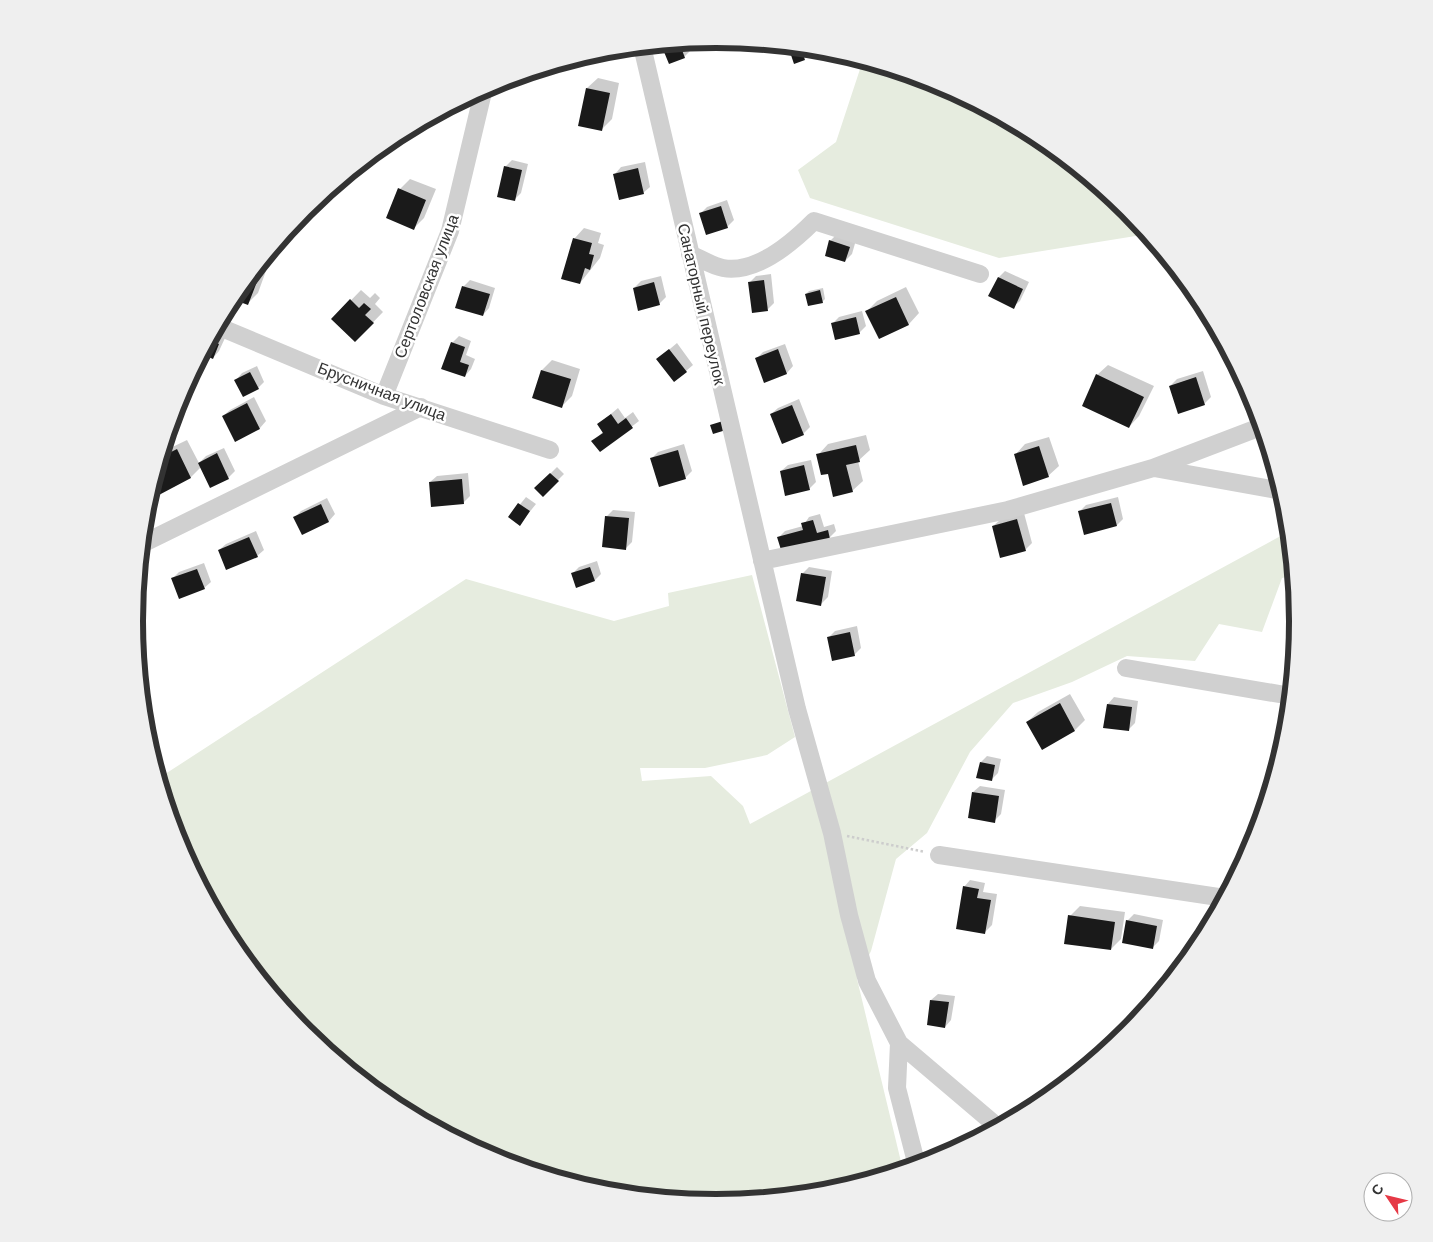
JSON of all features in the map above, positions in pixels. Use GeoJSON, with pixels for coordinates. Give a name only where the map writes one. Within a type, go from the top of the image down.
{"type":"FeatureCollection","features":[{"type":"Feature","properties":{"kind":"street","name":"Санаторный переулок"},"geometry":{"type":"LineString","coordinates":[[643,52],[797,708],[832,833],[849,915],[867,981],[899,1043]]}},
{"type":"Feature","properties":{"kind":"street","name":"Сертоловская улица"},"geometry":{"type":"LineString","coordinates":[[384,396],[450,230],[482,98]]}},
{"type":"Feature","properties":{"kind":"street"},"geometry":{"type":"LineString","coordinates":[[690,254],[723,268],[752,265],[792,243],[814,221],[980,274]]}},
{"type":"Feature","properties":{"kind":"street","name":"Брусничная улица"},"geometry":{"type":"LineString","coordinates":[[223,329],[384,396],[550,450]]}},
{"type":"Feature","properties":{"kind":"street"},"geometry":{"type":"LineString","coordinates":[[149,541],[420,407]]}},
{"type":"Feature","properties":{"kind":"street"},"geometry":{"type":"LineString","coordinates":[[762,561],[1008,510],[1153,468],[1257,428]]}},
{"type":"Feature","properties":{"kind":"street"},"geometry":{"type":"LineString","coordinates":[[1153,468],[1274,490]]}},
{"type":"Feature","properties":{"kind":"street"},"geometry":{"type":"LineString","coordinates":[[1126,668],[1285,695]]}},
{"type":"Feature","properties":{"kind":"street"},"geometry":{"type":"LineString","coordinates":[[939,855],[1219,897]]}},
{"type":"Feature","properties":{"kind":"street"},"geometry":{"type":"LineString","coordinates":[[899,1043],[992,1122]]}},
{"type":"Feature","properties":{"kind":"street"},"geometry":{"type":"LineString","coordinates":[[899,1043],[897,1088],[916,1158]]}},
{"type":"Feature","properties":{"kind":"path"},"geometry":{"type":"LineString","coordinates":[[832,833],[939,855]]}},
{"type":"Feature","properties":{"kind":"shaded area"},"geometry":{"type":"Polygon","coordinates":[[[861,66],[901,78],[936,91],[970,107],[1003,124],[1035,144],[1095,190],[1141,235],[999,258],[810,198],[798,170],[836,142],[861,66]]]}},
{"type":"Feature","properties":{"kind":"shaded area"},"geometry":{"type":"Polygon","coordinates":[[[1283,535],[1288,577],[1282,578],[1262,632],[1219,624],[1195,661],[1127,656],[1072,682],[1013,703],[970,752],[927,833],[896,859],[871,951],[857,979],[902,1164],[865,1175],[828,1183],[791,1190],[754,1193],[716,1194],[642,1190],[568,1175],[532,1164],[497,1151],[430,1118],[367,1076],[338,1052],[285,999],[262,970],[240,940],[202,875],[173,805],[165,774],[466,579],[614,621],[669,606],[668,593],[752,575],[795,737],[767,755],[705,768],[640,768],[642,781],[711,776],[743,806],[750,824],[1283,535]]]}},
{"type":"Feature","properties":{"kind":"building"},"geometry":{"type":"Polygon","coordinates":[[[682,49],[685,58],[669,64],[663,50],[682,49]]]}},
{"type":"Feature","properties":{"kind":"building"},"geometry":{"type":"Polygon","coordinates":[[[790,52],[803,54],[805,60],[794,64],[790,52]]]}},
{"type":"Feature","properties":{"kind":"building"},"geometry":{"type":"Polygon","coordinates":[[[586,88],[610,93],[602,131],[578,126],[586,88]]]}},
{"type":"Feature","properties":{"kind":"building"},"geometry":{"type":"Polygon","coordinates":[[[504,166],[522,170],[515,201],[497,197],[504,166]]]}},
{"type":"Feature","properties":{"kind":"building"},"geometry":{"type":"Polygon","coordinates":[[[638,168],[644,194],[619,200],[613,174],[638,168]]]}},
{"type":"Feature","properties":{"kind":"building"},"geometry":{"type":"Polygon","coordinates":[[[398,188],[426,200],[414,230],[386,218],[398,188]]]}},
{"type":"Feature","properties":{"kind":"building"},"geometry":{"type":"Polygon","coordinates":[[[721,206],[728,228],[706,235],[699,213],[721,206]]]}},
{"type":"Feature","properties":{"kind":"building"},"geometry":{"type":"Polygon","coordinates":[[[573,238],[592,243],[589,254],[594,255],[590,270],[585,268],[580,284],[561,279],[573,238]]]}},
{"type":"Feature","properties":{"kind":"building"},"geometry":{"type":"Polygon","coordinates":[[[829,240],[850,247],[845,262],[825,256],[829,240]]]}},
{"type":"Feature","properties":{"kind":"building"},"geometry":{"type":"Polygon","coordinates":[[[998,277],[1023,289],[1014,309],[988,296],[998,277]]]}},
{"type":"Feature","properties":{"kind":"building"},"geometry":{"type":"Polygon","coordinates":[[[257,279],[258,279],[248,305],[240,302],[257,279]]]}},
{"type":"Feature","properties":{"kind":"building"},"geometry":{"type":"Polygon","coordinates":[[[764,280],[768,311],[752,313],[748,282],[764,280]]]}},
{"type":"Feature","properties":{"kind":"building"},"geometry":{"type":"Polygon","coordinates":[[[654,282],[660,305],[638,311],[633,288],[654,282]]]}},
{"type":"Feature","properties":{"kind":"building"},"geometry":{"type":"Polygon","coordinates":[[[462,286],[490,294],[483,316],[455,308],[462,286]]]}},
{"type":"Feature","properties":{"kind":"building"},"geometry":{"type":"Polygon","coordinates":[[[820,290],[823,303],[808,306],[805,294],[820,290]]]}},
{"type":"Feature","properties":{"kind":"building"},"geometry":{"type":"Polygon","coordinates":[[[896,297],[909,325],[879,339],[865,311],[896,297]]]}},
{"type":"Feature","properties":{"kind":"building"},"geometry":{"type":"Polygon","coordinates":[[[350,299],[359,308],[364,303],[371,309],[365,315],[374,323],[355,342],[331,319],[350,299]]]}},
{"type":"Feature","properties":{"kind":"building"},"geometry":{"type":"Polygon","coordinates":[[[856,317],[860,334],[835,340],[831,323],[856,317]]]}},
{"type":"Feature","properties":{"kind":"building"},"geometry":{"type":"Polygon","coordinates":[[[215,342],[219,344],[213,359],[208,357],[215,342]]]}},
{"type":"Feature","properties":{"kind":"building"},"geometry":{"type":"Polygon","coordinates":[[[451,342],[465,347],[460,362],[469,365],[465,377],[441,369],[451,342]]]}},
{"type":"Feature","properties":{"kind":"building"},"geometry":{"type":"Polygon","coordinates":[[[669,349],[687,372],[674,382],[656,359],[669,349]]]}},
{"type":"Feature","properties":{"kind":"building"},"geometry":{"type":"Polygon","coordinates":[[[778,349],[787,374],[764,383],[755,358],[778,349]]]}},
{"type":"Feature","properties":{"kind":"building"},"geometry":{"type":"Polygon","coordinates":[[[541,370],[571,379],[562,408],[532,398],[541,370]]]}},
{"type":"Feature","properties":{"kind":"building"},"geometry":{"type":"Polygon","coordinates":[[[250,372],[259,389],[243,397],[234,380],[250,372]]]}},
{"type":"Feature","properties":{"kind":"building"},"geometry":{"type":"Polygon","coordinates":[[[1096,374],[1144,397],[1129,428],[1082,406],[1096,374]]]}},
{"type":"Feature","properties":{"kind":"building"},"geometry":{"type":"Polygon","coordinates":[[[1196,377],[1205,405],[1178,414],[1169,386],[1196,377]]]}},
{"type":"Feature","properties":{"kind":"building"},"geometry":{"type":"Polygon","coordinates":[[[247,403],[260,429],[235,442],[222,416],[247,403]]]}},
{"type":"Feature","properties":{"kind":"building"},"geometry":{"type":"Polygon","coordinates":[[[792,405],[804,435],[782,444],[770,414],[792,405]]]}},
{"type":"Feature","properties":{"kind":"building"},"geometry":{"type":"Polygon","coordinates":[[[611,414],[618,424],[626,418],[633,428],[600,452],[591,441],[603,433],[597,424],[611,414]]]}},
{"type":"Feature","properties":{"kind":"building"},"geometry":{"type":"Polygon","coordinates":[[[723,421],[726,430],[713,434],[710,425],[723,421]]]}},
{"type":"Feature","properties":{"kind":"building"},"geometry":{"type":"Polygon","coordinates":[[[856,445],[860,462],[846,465],[853,492],[833,497],[828,474],[821,475],[816,454],[856,445]]]}},
{"type":"Feature","properties":{"kind":"building"},"geometry":{"type":"Polygon","coordinates":[[[1039,446],[1049,477],[1023,486],[1014,454],[1039,446]]]}},
{"type":"Feature","properties":{"kind":"building"},"geometry":{"type":"Polygon","coordinates":[[[177,449],[191,478],[157,496],[163,473],[168,453],[177,449]]]}},
{"type":"Feature","properties":{"kind":"building"},"geometry":{"type":"Polygon","coordinates":[[[678,450],[686,479],[659,487],[650,458],[678,450]]]}},
{"type":"Feature","properties":{"kind":"building"},"geometry":{"type":"Polygon","coordinates":[[[217,453],[229,479],[210,488],[198,463],[217,453]]]}},
{"type":"Feature","properties":{"kind":"building"},"geometry":{"type":"Polygon","coordinates":[[[804,465],[810,490],[785,496],[780,471],[804,465]]]}},
{"type":"Feature","properties":{"kind":"building"},"geometry":{"type":"Polygon","coordinates":[[[550,473],[559,481],[543,497],[534,488],[550,473]]]}},
{"type":"Feature","properties":{"kind":"building"},"geometry":{"type":"Polygon","coordinates":[[[462,479],[464,504],[431,507],[429,482],[462,479]]]}},
{"type":"Feature","properties":{"kind":"building"},"geometry":{"type":"Polygon","coordinates":[[[518,503],[530,511],[520,526],[508,517],[518,503]]]}},
{"type":"Feature","properties":{"kind":"building"},"geometry":{"type":"Polygon","coordinates":[[[1111,503],[1117,526],[1084,535],[1078,511],[1111,503]]]}},
{"type":"Feature","properties":{"kind":"building"},"geometry":{"type":"Polygon","coordinates":[[[321,504],[329,522],[302,535],[293,517],[321,504]]]}},
{"type":"Feature","properties":{"kind":"building"},"geometry":{"type":"Polygon","coordinates":[[[605,516],[629,518],[626,550],[602,547],[605,516]]]}},
{"type":"Feature","properties":{"kind":"building"},"geometry":{"type":"Polygon","coordinates":[[[1017,519],[1026,551],[1000,558],[992,526],[1017,519]]]}},
{"type":"Feature","properties":{"kind":"building"},"geometry":{"type":"Polygon","coordinates":[[[813,520],[817,533],[828,530],[830,539],[782,553],[777,537],[803,530],[801,523],[813,520]]]}},
{"type":"Feature","properties":{"kind":"building"},"geometry":{"type":"Polygon","coordinates":[[[249,537],[258,557],[226,570],[218,550],[249,537]]]}},
{"type":"Feature","properties":{"kind":"building"},"geometry":{"type":"Polygon","coordinates":[[[590,567],[595,581],[576,588],[571,573],[590,567]]]}},
{"type":"Feature","properties":{"kind":"building"},"geometry":{"type":"Polygon","coordinates":[[[197,569],[205,589],[179,599],[171,578],[197,569]]]}},
{"type":"Feature","properties":{"kind":"building"},"geometry":{"type":"Polygon","coordinates":[[[801,573],[826,577],[821,606],[796,601],[801,573]]]}},
{"type":"Feature","properties":{"kind":"building"},"geometry":{"type":"Polygon","coordinates":[[[850,632],[855,656],[832,661],[827,637],[850,632]]]}},
{"type":"Feature","properties":{"kind":"building"},"geometry":{"type":"Polygon","coordinates":[[[1060,703],[1075,731],[1042,750],[1026,722],[1060,703]]]}},
{"type":"Feature","properties":{"kind":"building"},"geometry":{"type":"Polygon","coordinates":[[[1107,704],[1132,707],[1129,731],[1103,728],[1107,704]]]}},
{"type":"Feature","properties":{"kind":"building"},"geometry":{"type":"Polygon","coordinates":[[[980,762],[995,765],[992,781],[976,778],[980,762]]]}},
{"type":"Feature","properties":{"kind":"building"},"geometry":{"type":"Polygon","coordinates":[[[972,792],[999,796],[995,823],[968,818],[972,792]]]}},
{"type":"Feature","properties":{"kind":"building"},"geometry":{"type":"Polygon","coordinates":[[[963,886],[979,889],[977,898],[991,900],[985,934],[956,929],[963,886]]]}},
{"type":"Feature","properties":{"kind":"building"},"geometry":{"type":"Polygon","coordinates":[[[1068,915],[1115,922],[1111,950],[1064,944],[1068,915]]]}},
{"type":"Feature","properties":{"kind":"building"},"geometry":{"type":"Polygon","coordinates":[[[1126,920],[1157,926],[1153,949],[1122,943],[1126,920]]]}},
{"type":"Feature","properties":{"kind":"building"},"geometry":{"type":"Polygon","coordinates":[[[930,1000],[949,1002],[945,1028],[927,1025],[930,1000]]]}}]}
